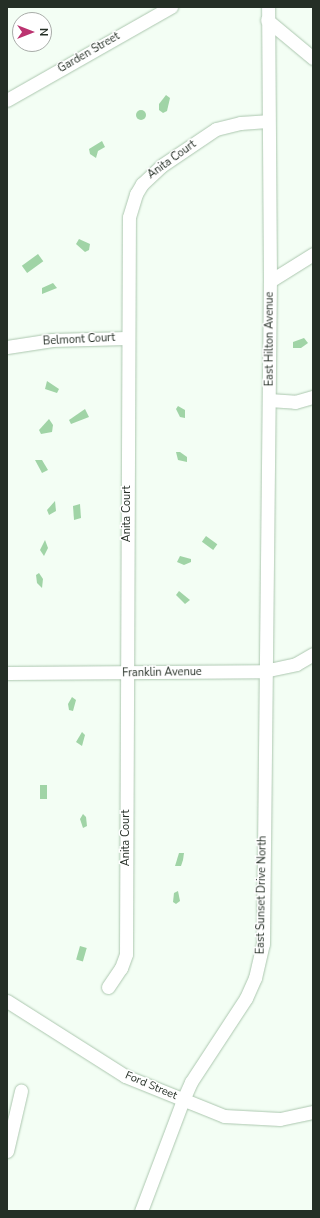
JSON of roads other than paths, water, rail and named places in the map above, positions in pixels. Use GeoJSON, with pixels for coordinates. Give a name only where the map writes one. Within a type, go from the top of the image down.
{"type":"FeatureCollection","features":[{"type":"Feature","properties":{"kind":"street","name":"Garden Street"},"geometry":{"type":"LineString","coordinates":[[7,100],[171,7]]}},
{"type":"Feature","properties":{"kind":"street"},"geometry":{"type":"LineString","coordinates":[[268,13],[313,58]]}},
{"type":"Feature","properties":{"kind":"street","name":"East Hilton Avenue"},"geometry":{"type":"LineString","coordinates":[[264,671],[270,281],[267,121],[268,13]]}},
{"type":"Feature","properties":{"kind":"street","name":"Anita Court"},"geometry":{"type":"LineString","coordinates":[[108,987],[121,968],[126,954],[127,338],[129,217],[136,194],[149,176],[216,129],[240,123],[267,121]]}},
{"type":"Feature","properties":{"kind":"street"},"geometry":{"type":"LineString","coordinates":[[270,281],[313,254]]}},
{"type":"Feature","properties":{"kind":"street","name":"Belmont Court"},"geometry":{"type":"LineString","coordinates":[[7,348],[52,340],[127,338]]}},
{"type":"Feature","properties":{"kind":"street"},"geometry":{"type":"LineString","coordinates":[[269,400],[295,402],[313,397]]}},
{"type":"Feature","properties":{"kind":"street","name":"Franklin Avenue"},"geometry":{"type":"LineString","coordinates":[[7,673],[264,671],[296,664],[313,654]]}},
{"type":"Feature","properties":{"kind":"street","name":"East Sunset Drive North"},"geometry":{"type":"LineString","coordinates":[[141,1211],[191,1082],[246,998],[259,964],[263,944],[264,671]]}},
{"type":"Feature","properties":{"kind":"street","name":"Ford Street"},"geometry":{"type":"LineString","coordinates":[[7,1000],[125,1076],[224,1116],[255,1119],[280,1119],[313,1112]]}},
{"type":"Feature","properties":{"kind":"street"},"geometry":{"type":"LineString","coordinates":[[7,1151],[21,1091]]}}]}
